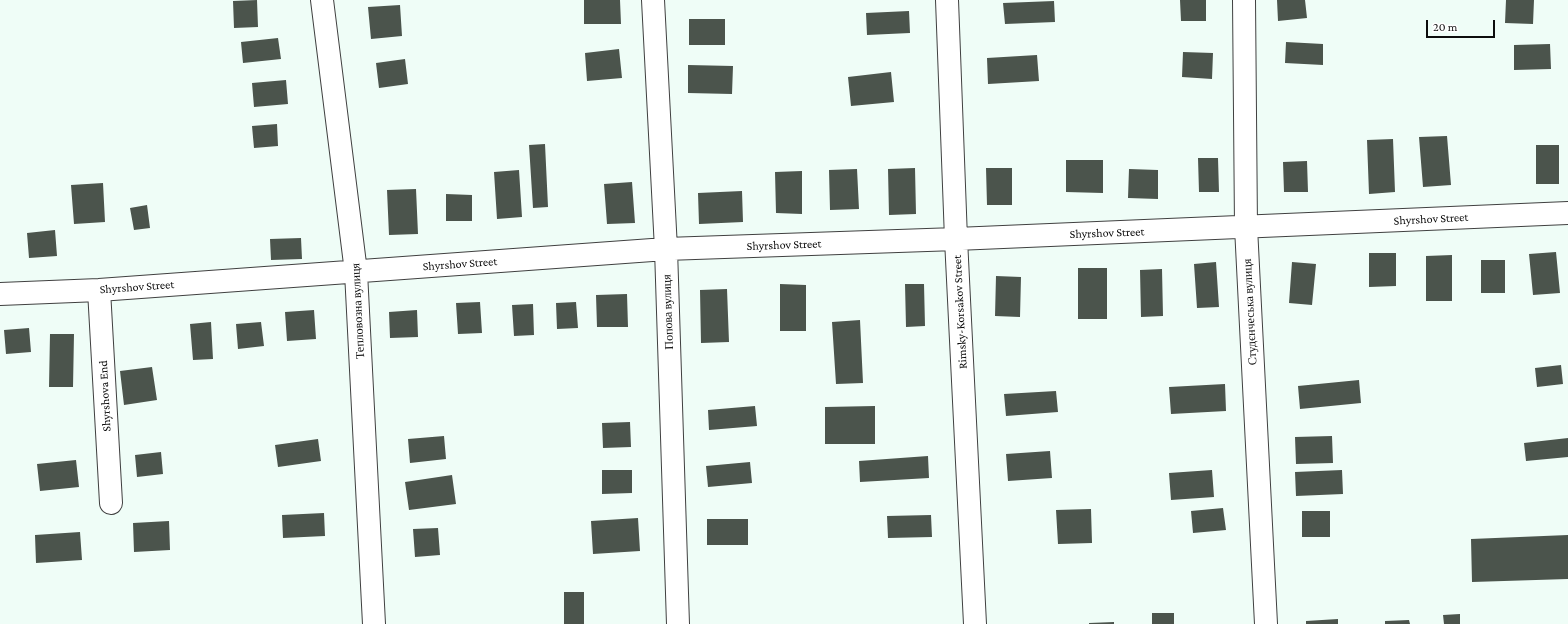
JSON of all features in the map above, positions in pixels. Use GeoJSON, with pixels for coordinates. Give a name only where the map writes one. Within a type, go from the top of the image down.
{"type":"FeatureCollection","features":[{"type":"Feature","properties":{"kind":"street","name":"Тепловозна вулиця"},"geometry":{"type":"LineString","coordinates":[[322,0],[356,272],[374,624]]}},
{"type":"Feature","properties":{"kind":"street","name":"Попова вулиця"},"geometry":{"type":"LineString","coordinates":[[653,0],[666,249],[678,624]]}},
{"type":"Feature","properties":{"kind":"street","name":"Rimsky-Korsakov Street"},"geometry":{"type":"LineString","coordinates":[[947,0],[956,239],[975,624]]}},
{"type":"Feature","properties":{"kind":"street","name":"Студєнчеська вулиця"},"geometry":{"type":"LineString","coordinates":[[1244,0],[1246,227],[1266,624]]}},
{"type":"Feature","properties":{"kind":"street","name":"Shyrshov Street"},"geometry":{"type":"LineString","coordinates":[[0,294],[99,290],[666,249],[956,239],[1568,213]]}},
{"type":"Feature","properties":{"kind":"street","name":"Shyrshova End"},"geometry":{"type":"LineString","coordinates":[[99,290],[111,503]]}},
{"type":"Feature","properties":{"kind":"building"},"geometry":{"type":"Polygon","coordinates":[[[257,0],[258,27],[234,28],[233,1],[257,0]]]}},
{"type":"Feature","properties":{"kind":"building"},"geometry":{"type":"Polygon","coordinates":[[[584,0],[620,0],[621,24],[584,24],[584,0]]]}},
{"type":"Feature","properties":{"kind":"building"},"geometry":{"type":"Polygon","coordinates":[[[1180,0],[1206,0],[1206,21],[1181,21],[1180,0]]]}},
{"type":"Feature","properties":{"kind":"building"},"geometry":{"type":"Polygon","coordinates":[[[1277,0],[1305,0],[1307,18],[1278,21],[1277,0]]]}},
{"type":"Feature","properties":{"kind":"building"},"geometry":{"type":"Polygon","coordinates":[[[1506,0],[1534,0],[1533,24],[1505,23],[1506,0]]]}},
{"type":"Feature","properties":{"kind":"building"},"geometry":{"type":"Polygon","coordinates":[[[1054,1],[1055,22],[1005,24],[1003,3],[1054,1]]]}},
{"type":"Feature","properties":{"kind":"building"},"geometry":{"type":"Polygon","coordinates":[[[400,5],[402,36],[371,39],[368,7],[400,5]]]}},
{"type":"Feature","properties":{"kind":"building"},"geometry":{"type":"Polygon","coordinates":[[[909,11],[910,33],[867,35],[866,13],[909,11]]]}},
{"type":"Feature","properties":{"kind":"building"},"geometry":{"type":"Polygon","coordinates":[[[689,19],[725,19],[725,45],[689,45],[689,19]]]}},
{"type":"Feature","properties":{"kind":"building"},"geometry":{"type":"Polygon","coordinates":[[[278,38],[281,59],[243,63],[241,42],[278,38]]]}},
{"type":"Feature","properties":{"kind":"building"},"geometry":{"type":"Polygon","coordinates":[[[1286,42],[1323,44],[1323,65],[1285,63],[1286,42]]]}},
{"type":"Feature","properties":{"kind":"building"},"geometry":{"type":"Polygon","coordinates":[[[1550,44],[1551,69],[1514,70],[1514,45],[1550,44]]]}},
{"type":"Feature","properties":{"kind":"building"},"geometry":{"type":"Polygon","coordinates":[[[619,49],[622,78],[587,81],[585,53],[619,49]]]}},
{"type":"Feature","properties":{"kind":"building"},"geometry":{"type":"Polygon","coordinates":[[[1183,52],[1213,53],[1212,79],[1182,77],[1183,52]]]}},
{"type":"Feature","properties":{"kind":"building"},"geometry":{"type":"Polygon","coordinates":[[[1037,55],[1039,81],[988,84],[987,58],[1037,55]]]}},
{"type":"Feature","properties":{"kind":"building"},"geometry":{"type":"Polygon","coordinates":[[[405,59],[408,84],[379,88],[376,63],[405,59]]]}},
{"type":"Feature","properties":{"kind":"building"},"geometry":{"type":"Polygon","coordinates":[[[688,65],[733,66],[732,94],[688,93],[688,65]]]}},
{"type":"Feature","properties":{"kind":"building"},"geometry":{"type":"Polygon","coordinates":[[[891,72],[894,102],[851,106],[848,77],[891,72]]]}},
{"type":"Feature","properties":{"kind":"building"},"geometry":{"type":"Polygon","coordinates":[[[286,80],[288,104],[254,107],[252,83],[286,80]]]}},
{"type":"Feature","properties":{"kind":"building"},"geometry":{"type":"Polygon","coordinates":[[[277,124],[278,146],[254,148],[252,126],[277,124]]]}},
{"type":"Feature","properties":{"kind":"building"},"geometry":{"type":"Polygon","coordinates":[[[1447,136],[1451,185],[1423,187],[1419,137],[1447,136]]]}},
{"type":"Feature","properties":{"kind":"building"},"geometry":{"type":"Polygon","coordinates":[[[1393,139],[1395,192],[1369,194],[1367,140],[1393,139]]]}},
{"type":"Feature","properties":{"kind":"building"},"geometry":{"type":"Polygon","coordinates":[[[545,144],[548,207],[533,208],[529,145],[545,144]]]}},
{"type":"Feature","properties":{"kind":"building"},"geometry":{"type":"Polygon","coordinates":[[[1536,145],[1559,145],[1559,184],[1536,184],[1536,145]]]}},
{"type":"Feature","properties":{"kind":"building"},"geometry":{"type":"Polygon","coordinates":[[[1198,158],[1218,158],[1219,192],[1199,192],[1198,158]]]}},
{"type":"Feature","properties":{"kind":"building"},"geometry":{"type":"Polygon","coordinates":[[[1066,160],[1103,160],[1103,193],[1066,192],[1066,160]]]}},
{"type":"Feature","properties":{"kind":"building"},"geometry":{"type":"Polygon","coordinates":[[[1307,161],[1308,192],[1284,192],[1283,162],[1307,161]]]}},
{"type":"Feature","properties":{"kind":"building"},"geometry":{"type":"Polygon","coordinates":[[[915,168],[916,214],[889,215],[888,169],[915,168]]]}},
{"type":"Feature","properties":{"kind":"building"},"geometry":{"type":"Polygon","coordinates":[[[986,168],[1012,168],[1012,205],[987,205],[986,168]]]}},
{"type":"Feature","properties":{"kind":"building"},"geometry":{"type":"Polygon","coordinates":[[[857,169],[859,209],[830,210],[829,170],[857,169]]]}},
{"type":"Feature","properties":{"kind":"building"},"geometry":{"type":"Polygon","coordinates":[[[1129,169],[1158,170],[1158,199],[1128,198],[1129,169]]]}},
{"type":"Feature","properties":{"kind":"building"},"geometry":{"type":"Polygon","coordinates":[[[519,170],[522,217],[497,219],[494,172],[519,170]]]}},
{"type":"Feature","properties":{"kind":"building"},"geometry":{"type":"Polygon","coordinates":[[[802,171],[802,214],[776,213],[775,172],[802,171]]]}},
{"type":"Feature","properties":{"kind":"building"},"geometry":{"type":"Polygon","coordinates":[[[632,182],[635,223],[607,224],[604,184],[632,182]]]}},
{"type":"Feature","properties":{"kind":"building"},"geometry":{"type":"Polygon","coordinates":[[[103,183],[105,222],[74,224],[71,185],[103,183]]]}},
{"type":"Feature","properties":{"kind":"building"},"geometry":{"type":"Polygon","coordinates":[[[416,189],[418,234],[389,235],[387,190],[416,189]]]}},
{"type":"Feature","properties":{"kind":"building"},"geometry":{"type":"Polygon","coordinates":[[[742,191],[743,222],[699,224],[698,193],[742,191]]]}},
{"type":"Feature","properties":{"kind":"building"},"geometry":{"type":"Polygon","coordinates":[[[446,194],[472,195],[472,221],[446,221],[446,194]]]}},
{"type":"Feature","properties":{"kind":"building"},"geometry":{"type":"Polygon","coordinates":[[[147,205],[150,228],[134,230],[130,208],[147,205]]]}},
{"type":"Feature","properties":{"kind":"building"},"geometry":{"type":"Polygon","coordinates":[[[55,230],[57,256],[29,258],[27,233],[55,230]]]}},
{"type":"Feature","properties":{"kind":"building"},"geometry":{"type":"Polygon","coordinates":[[[301,238],[302,259],[271,260],[270,239],[301,238]]]}},
{"type":"Feature","properties":{"kind":"building"},"geometry":{"type":"Polygon","coordinates":[[[1556,252],[1560,293],[1533,295],[1529,254],[1556,252]]]}},
{"type":"Feature","properties":{"kind":"building"},"geometry":{"type":"Polygon","coordinates":[[[1369,253],[1396,253],[1396,286],[1369,287],[1369,253]]]}},
{"type":"Feature","properties":{"kind":"building"},"geometry":{"type":"Polygon","coordinates":[[[1452,255],[1452,301],[1426,301],[1426,256],[1452,255]]]}},
{"type":"Feature","properties":{"kind":"building"},"geometry":{"type":"Polygon","coordinates":[[[1481,260],[1505,260],[1505,293],[1481,293],[1481,260]]]}},
{"type":"Feature","properties":{"kind":"building"},"geometry":{"type":"Polygon","coordinates":[[[1216,262],[1219,307],[1197,308],[1194,264],[1216,262]]]}},
{"type":"Feature","properties":{"kind":"building"},"geometry":{"type":"Polygon","coordinates":[[[1292,262],[1316,264],[1312,305],[1289,303],[1292,262]]]}},
{"type":"Feature","properties":{"kind":"building"},"geometry":{"type":"Polygon","coordinates":[[[1078,268],[1107,268],[1107,319],[1078,319],[1078,268]]]}},
{"type":"Feature","properties":{"kind":"building"},"geometry":{"type":"Polygon","coordinates":[[[1162,269],[1163,316],[1141,317],[1140,270],[1162,269]]]}},
{"type":"Feature","properties":{"kind":"building"},"geometry":{"type":"Polygon","coordinates":[[[996,276],[1021,277],[1020,317],[995,316],[996,276]]]}},
{"type":"Feature","properties":{"kind":"building"},"geometry":{"type":"Polygon","coordinates":[[[780,284],[806,285],[806,331],[780,331],[780,284]]]}},
{"type":"Feature","properties":{"kind":"building"},"geometry":{"type":"Polygon","coordinates":[[[905,284],[924,284],[925,326],[906,327],[905,284]]]}},
{"type":"Feature","properties":{"kind":"building"},"geometry":{"type":"Polygon","coordinates":[[[727,289],[729,342],[701,343],[700,290],[727,289]]]}},
{"type":"Feature","properties":{"kind":"building"},"geometry":{"type":"Polygon","coordinates":[[[627,294],[628,327],[597,327],[596,295],[627,294]]]}},
{"type":"Feature","properties":{"kind":"building"},"geometry":{"type":"Polygon","coordinates":[[[480,302],[482,333],[458,334],[456,303],[480,302]]]}},
{"type":"Feature","properties":{"kind":"building"},"geometry":{"type":"Polygon","coordinates":[[[576,302],[578,328],[557,329],[556,303],[576,302]]]}},
{"type":"Feature","properties":{"kind":"building"},"geometry":{"type":"Polygon","coordinates":[[[533,304],[534,335],[514,336],[512,305],[533,304]]]}},
{"type":"Feature","properties":{"kind":"building"},"geometry":{"type":"Polygon","coordinates":[[[314,310],[316,339],[287,341],[285,312],[314,310]]]}},
{"type":"Feature","properties":{"kind":"building"},"geometry":{"type":"Polygon","coordinates":[[[417,310],[418,337],[390,338],[389,312],[417,310]]]}},
{"type":"Feature","properties":{"kind":"building"},"geometry":{"type":"Polygon","coordinates":[[[860,320],[863,383],[836,384],[832,322],[860,320]]]}},
{"type":"Feature","properties":{"kind":"building"},"geometry":{"type":"Polygon","coordinates":[[[211,322],[213,359],[193,360],[190,324],[211,322]]]}},
{"type":"Feature","properties":{"kind":"building"},"geometry":{"type":"Polygon","coordinates":[[[261,322],[264,346],[238,349],[236,324],[261,322]]]}},
{"type":"Feature","properties":{"kind":"building"},"geometry":{"type":"Polygon","coordinates":[[[29,328],[31,352],[6,354],[4,330],[29,328]]]}},
{"type":"Feature","properties":{"kind":"building"},"geometry":{"type":"Polygon","coordinates":[[[50,334],[74,334],[73,387],[49,387],[50,334]]]}},
{"type":"Feature","properties":{"kind":"building"},"geometry":{"type":"Polygon","coordinates":[[[1561,365],[1563,384],[1537,387],[1535,368],[1561,365]]]}},
{"type":"Feature","properties":{"kind":"building"},"geometry":{"type":"Polygon","coordinates":[[[152,367],[157,400],[124,405],[120,371],[152,367]]]}},
{"type":"Feature","properties":{"kind":"building"},"geometry":{"type":"Polygon","coordinates":[[[1359,380],[1361,403],[1300,409],[1298,386],[1359,380]]]}},
{"type":"Feature","properties":{"kind":"building"},"geometry":{"type":"Polygon","coordinates":[[[1225,384],[1226,411],[1171,414],[1169,387],[1225,384]]]}},
{"type":"Feature","properties":{"kind":"building"},"geometry":{"type":"Polygon","coordinates":[[[1056,391],[1058,412],[1006,416],[1004,394],[1056,391]]]}},
{"type":"Feature","properties":{"kind":"building"},"geometry":{"type":"Polygon","coordinates":[[[755,406],[757,426],[709,430],[708,410],[755,406]]]}},
{"type":"Feature","properties":{"kind":"building"},"geometry":{"type":"Polygon","coordinates":[[[875,406],[875,444],[825,444],[825,407],[875,406]]]}},
{"type":"Feature","properties":{"kind":"building"},"geometry":{"type":"Polygon","coordinates":[[[630,422],[631,447],[603,448],[602,423],[630,422]]]}},
{"type":"Feature","properties":{"kind":"building"},"geometry":{"type":"Polygon","coordinates":[[[444,436],[446,459],[410,463],[408,439],[444,436]]]}},
{"type":"Feature","properties":{"kind":"building"},"geometry":{"type":"Polygon","coordinates":[[[1332,436],[1333,463],[1296,464],[1295,437],[1332,436]]]}},
{"type":"Feature","properties":{"kind":"building"},"geometry":{"type":"Polygon","coordinates":[[[1568,438],[1568,457],[1526,461],[1524,443],[1568,438]]]}},
{"type":"Feature","properties":{"kind":"building"},"geometry":{"type":"Polygon","coordinates":[[[318,439],[321,461],[278,467],[275,445],[318,439]]]}},
{"type":"Feature","properties":{"kind":"building"},"geometry":{"type":"Polygon","coordinates":[[[1050,451],[1052,478],[1008,481],[1006,454],[1050,451]]]}},
{"type":"Feature","properties":{"kind":"building"},"geometry":{"type":"Polygon","coordinates":[[[161,452],[163,474],[137,477],[135,455],[161,452]]]}},
{"type":"Feature","properties":{"kind":"building"},"geometry":{"type":"Polygon","coordinates":[[[928,456],[929,478],[860,482],[859,461],[928,456]]]}},
{"type":"Feature","properties":{"kind":"building"},"geometry":{"type":"Polygon","coordinates":[[[76,460],[79,487],[40,491],[37,464],[76,460]]]}},
{"type":"Feature","properties":{"kind":"building"},"geometry":{"type":"Polygon","coordinates":[[[750,462],[752,483],[708,487],[706,466],[750,462]]]}},
{"type":"Feature","properties":{"kind":"building"},"geometry":{"type":"Polygon","coordinates":[[[602,470],[632,470],[632,493],[602,494],[602,470]]]}},
{"type":"Feature","properties":{"kind":"building"},"geometry":{"type":"Polygon","coordinates":[[[1212,470],[1214,497],[1171,500],[1169,473],[1212,470]]]}},
{"type":"Feature","properties":{"kind":"building"},"geometry":{"type":"Polygon","coordinates":[[[1342,470],[1343,494],[1296,496],[1295,472],[1342,470]]]}},
{"type":"Feature","properties":{"kind":"building"},"geometry":{"type":"Polygon","coordinates":[[[452,475],[456,504],[409,510],[405,482],[452,475]]]}},
{"type":"Feature","properties":{"kind":"building"},"geometry":{"type":"Polygon","coordinates":[[[1223,508],[1226,530],[1193,533],[1191,511],[1223,508]]]}},
{"type":"Feature","properties":{"kind":"building"},"geometry":{"type":"Polygon","coordinates":[[[1091,509],[1092,543],[1058,544],[1056,510],[1091,509]]]}},
{"type":"Feature","properties":{"kind":"building"},"geometry":{"type":"Polygon","coordinates":[[[1302,511],[1330,511],[1330,537],[1302,537],[1302,511]]]}},
{"type":"Feature","properties":{"kind":"building"},"geometry":{"type":"Polygon","coordinates":[[[324,513],[325,536],[283,538],[282,515],[324,513]]]}},
{"type":"Feature","properties":{"kind":"building"},"geometry":{"type":"Polygon","coordinates":[[[931,515],[932,537],[888,538],[887,516],[931,515]]]}},
{"type":"Feature","properties":{"kind":"building"},"geometry":{"type":"Polygon","coordinates":[[[638,518],[640,551],[593,554],[591,521],[638,518]]]}},
{"type":"Feature","properties":{"kind":"building"},"geometry":{"type":"Polygon","coordinates":[[[707,519],[748,519],[748,545],[707,545],[707,519]]]}},
{"type":"Feature","properties":{"kind":"building"},"geometry":{"type":"Polygon","coordinates":[[[169,521],[170,550],[134,552],[133,523],[169,521]]]}},
{"type":"Feature","properties":{"kind":"building"},"geometry":{"type":"Polygon","coordinates":[[[438,528],[440,555],[415,557],[413,529],[438,528]]]}},
{"type":"Feature","properties":{"kind":"building"},"geometry":{"type":"Polygon","coordinates":[[[80,532],[82,560],[36,563],[35,535],[80,532]]]}},
{"type":"Feature","properties":{"kind":"building"},"geometry":{"type":"Polygon","coordinates":[[[1568,535],[1568,579],[1472,582],[1471,539],[1568,535]]]}},
{"type":"Feature","properties":{"kind":"building"},"geometry":{"type":"Polygon","coordinates":[[[564,592],[584,592],[584,624],[564,624],[564,592]]]}},
{"type":"Feature","properties":{"kind":"building"},"geometry":{"type":"Polygon","coordinates":[[[1152,613],[1174,613],[1174,624],[1152,624],[1152,613]]]}},
{"type":"Feature","properties":{"kind":"building"},"geometry":{"type":"Polygon","coordinates":[[[1460,614],[1460,624],[1444,624],[1443,615],[1460,614]]]}},
{"type":"Feature","properties":{"kind":"building"},"geometry":{"type":"Polygon","coordinates":[[[1338,619],[1338,624],[1306,624],[1306,621],[1338,619]]]}},
{"type":"Feature","properties":{"kind":"building"},"geometry":{"type":"Polygon","coordinates":[[[1409,620],[1410,624],[1385,624],[1385,621],[1409,620]]]}},
{"type":"Feature","properties":{"kind":"building"},"geometry":{"type":"Polygon","coordinates":[[[1114,622],[1114,624],[1089,624],[1089,623],[1114,622]]]}}]}
